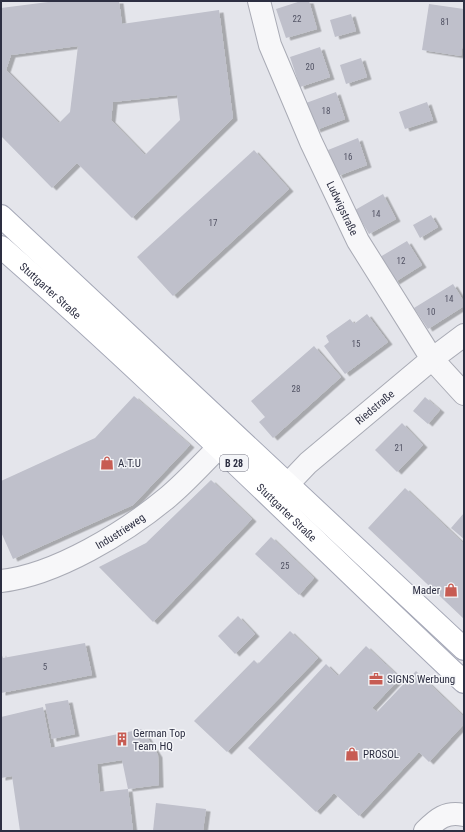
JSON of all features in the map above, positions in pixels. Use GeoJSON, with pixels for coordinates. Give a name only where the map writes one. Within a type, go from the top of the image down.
{"type":"FeatureCollection","features":[{"type":"Feature","properties":{"kind":"main road","name":"Stuttgarter Straße"},"geometry":{"type":"LineString","coordinates":[[1,216],[464,649]]}},
{"type":"Feature","properties":{"kind":"main road","name":"Stuttgarter Straße"},"geometry":{"type":"LineString","coordinates":[[1,247],[52,291],[464,682]]}},
{"type":"Feature","properties":{"kind":"street","name":"Ludwigstraße"},"geometry":{"type":"LineString","coordinates":[[259,1],[270,45],[310,142],[358,241],[432,359],[464,394]]}},
{"type":"Feature","properties":{"kind":"street","name":"Riedstraße"},"geometry":{"type":"LineString","coordinates":[[288,484],[308,463],[432,359],[464,335]]}},
{"type":"Feature","properties":{"kind":"street","name":"Industrieweg"},"geometry":{"type":"LineString","coordinates":[[1,581],[12,580],[68,562],[138,521],[169,496],[218,448]]}},
{"type":"Feature","properties":{"kind":"street"},"geometry":{"type":"LineString","coordinates":[[425,831],[440,817],[448,814],[464,815]]}},
{"type":"Feature","properties":{"kind":"building"},"geometry":{"type":"Polygon","coordinates":[[[56,1],[119,1],[122,24],[219,10],[233,118],[132,218],[77,163],[52,188],[1,136],[1,8],[56,1]],[[78,46],[11,55],[6,70],[59,123],[70,112],[78,46]],[[177,95],[113,102],[111,120],[145,155],[180,120],[177,95]]]}},
{"type":"Feature","properties":{"kind":"building"},"geometry":{"type":"Polygon","coordinates":[[[301,1],[309,1],[317,29],[286,38],[276,9],[301,1]]]}},
{"type":"Feature","properties":{"kind":"building"},"geometry":{"type":"Polygon","coordinates":[[[429,4],[464,9],[464,35],[461,56],[422,50],[429,4]]]}},
{"type":"Feature","properties":{"kind":"building"},"geometry":{"type":"Polygon","coordinates":[[[351,14],[356,31],[335,37],[330,20],[351,14]]]}},
{"type":"Feature","properties":{"kind":"building"},"geometry":{"type":"Polygon","coordinates":[[[320,47],[330,77],[300,87],[290,57],[320,47]]]}},
{"type":"Feature","properties":{"kind":"building"},"geometry":{"type":"Polygon","coordinates":[[[361,58],[367,77],[346,84],[340,65],[361,58]]]}},
{"type":"Feature","properties":{"kind":"building"},"geometry":{"type":"Polygon","coordinates":[[[336,92],[345,119],[316,130],[306,103],[336,92]]]}},
{"type":"Feature","properties":{"kind":"building"},"geometry":{"type":"Polygon","coordinates":[[[427,102],[433,120],[405,129],[399,112],[427,102]]]}},
{"type":"Feature","properties":{"kind":"building"},"geometry":{"type":"Polygon","coordinates":[[[358,138],[367,165],[338,176],[328,150],[358,138]]]}},
{"type":"Feature","properties":{"kind":"building"},"geometry":{"type":"Polygon","coordinates":[[[254,150],[289,189],[173,296],[137,257],[254,150]]]}},
{"type":"Feature","properties":{"kind":"building"},"geometry":{"type":"Polygon","coordinates":[[[383,194],[396,219],[369,234],[355,210],[383,194]]]}},
{"type":"Feature","properties":{"kind":"building"},"geometry":{"type":"Polygon","coordinates":[[[431,215],[438,227],[420,238],[413,225],[431,215]]]}},
{"type":"Feature","properties":{"kind":"building"},"geometry":{"type":"Polygon","coordinates":[[[407,241],[422,265],[395,282],[380,257],[407,241]]]}},
{"type":"Feature","properties":{"kind":"building"},"geometry":{"type":"Polygon","coordinates":[[[453,284],[464,302],[464,306],[428,329],[414,308],[453,284]]]}},
{"type":"Feature","properties":{"kind":"building"},"geometry":{"type":"Polygon","coordinates":[[[367,314],[388,342],[345,374],[324,346],[329,342],[326,336],[350,319],[354,324],[367,314]]]}},
{"type":"Feature","properties":{"kind":"building"},"geometry":{"type":"Polygon","coordinates":[[[314,346],[341,377],[273,438],[259,422],[265,417],[251,401],[314,346]]]}},
{"type":"Feature","properties":{"kind":"building","name":"A.T.U"},"geometry":{"type":"Polygon","coordinates":[[[134,396],[190,445],[133,505],[13,559],[1,532],[1,481],[95,438],[134,396]]]}},
{"type":"Feature","properties":{"kind":"building"},"geometry":{"type":"Polygon","coordinates":[[[425,397],[440,410],[428,424],[413,411],[425,397]]]}},
{"type":"Feature","properties":{"kind":"building"},"geometry":{"type":"Polygon","coordinates":[[[402,423],[423,445],[397,472],[375,450],[402,423]]]}},
{"type":"Feature","properties":{"kind":"building"},"geometry":{"type":"Polygon","coordinates":[[[211,480],[252,519],[153,622],[99,567],[146,543],[211,480]]]}},
{"type":"Feature","properties":{"kind":"building"},"geometry":{"type":"Polygon","coordinates":[[[405,488],[464,544],[464,619],[368,528],[405,488]]]}},
{"type":"Feature","properties":{"kind":"building"},"geometry":{"type":"Polygon","coordinates":[[[464,513],[464,539],[451,528],[464,513]]]}},
{"type":"Feature","properties":{"kind":"building"},"geometry":{"type":"Polygon","coordinates":[[[271,537],[314,578],[299,595],[255,554],[271,537]]]}},
{"type":"Feature","properties":{"kind":"building"},"geometry":{"type":"Polygon","coordinates":[[[238,616],[255,634],[235,654],[218,636],[238,616]]]}},
{"type":"Feature","properties":{"kind":"building"},"geometry":{"type":"Polygon","coordinates":[[[290,631],[318,658],[227,752],[194,721],[254,660],[258,664],[290,631]]]}},
{"type":"Feature","properties":{"kind":"building"},"geometry":{"type":"Polygon","coordinates":[[[85,643],[92,675],[1,693],[1,653],[3,658],[85,643]]]}},
{"type":"Feature","properties":{"kind":"building"},"geometry":{"type":"Polygon","coordinates":[[[366,646],[400,678],[372,708],[377,712],[416,671],[464,717],[464,724],[429,762],[419,752],[359,816],[334,793],[316,812],[248,748],[326,664],[338,676],[366,646]]]}},
{"type":"Feature","properties":{"kind":"building"},"geometry":{"type":"Polygon","coordinates":[[[68,700],[75,734],[52,739],[45,704],[68,700]]]}},
{"type":"Feature","properties":{"kind":"building"},"geometry":{"type":"Polygon","coordinates":[[[43,707],[51,748],[142,729],[158,755],[159,785],[128,789],[133,831],[20,831],[12,776],[1,778],[1,717],[43,707]],[[122,760],[97,764],[100,792],[128,789],[122,760]]]}},
{"type":"Feature","properties":{"kind":"building"},"geometry":{"type":"Polygon","coordinates":[[[156,803],[206,809],[203,831],[153,831],[156,803]]]}},
{"type":"Feature","properties":{"kind":"place","name":"A.T.U"},"geometry":{"type":"Point","coordinates":[107,463]}},
{"type":"Feature","properties":{"kind":"place","name":"Mader"},"geometry":{"type":"Point","coordinates":[451,590]}},
{"type":"Feature","properties":{"kind":"place","name":"SIGNS Werbung"},"geometry":{"type":"Point","coordinates":[376,679]}},
{"type":"Feature","properties":{"kind":"place","name":"German Top Team HQ"},"geometry":{"type":"Point","coordinates":[122,739]}},
{"type":"Feature","properties":{"kind":"place","name":"PROSOL"},"geometry":{"type":"Point","coordinates":[352,754]}}]}
